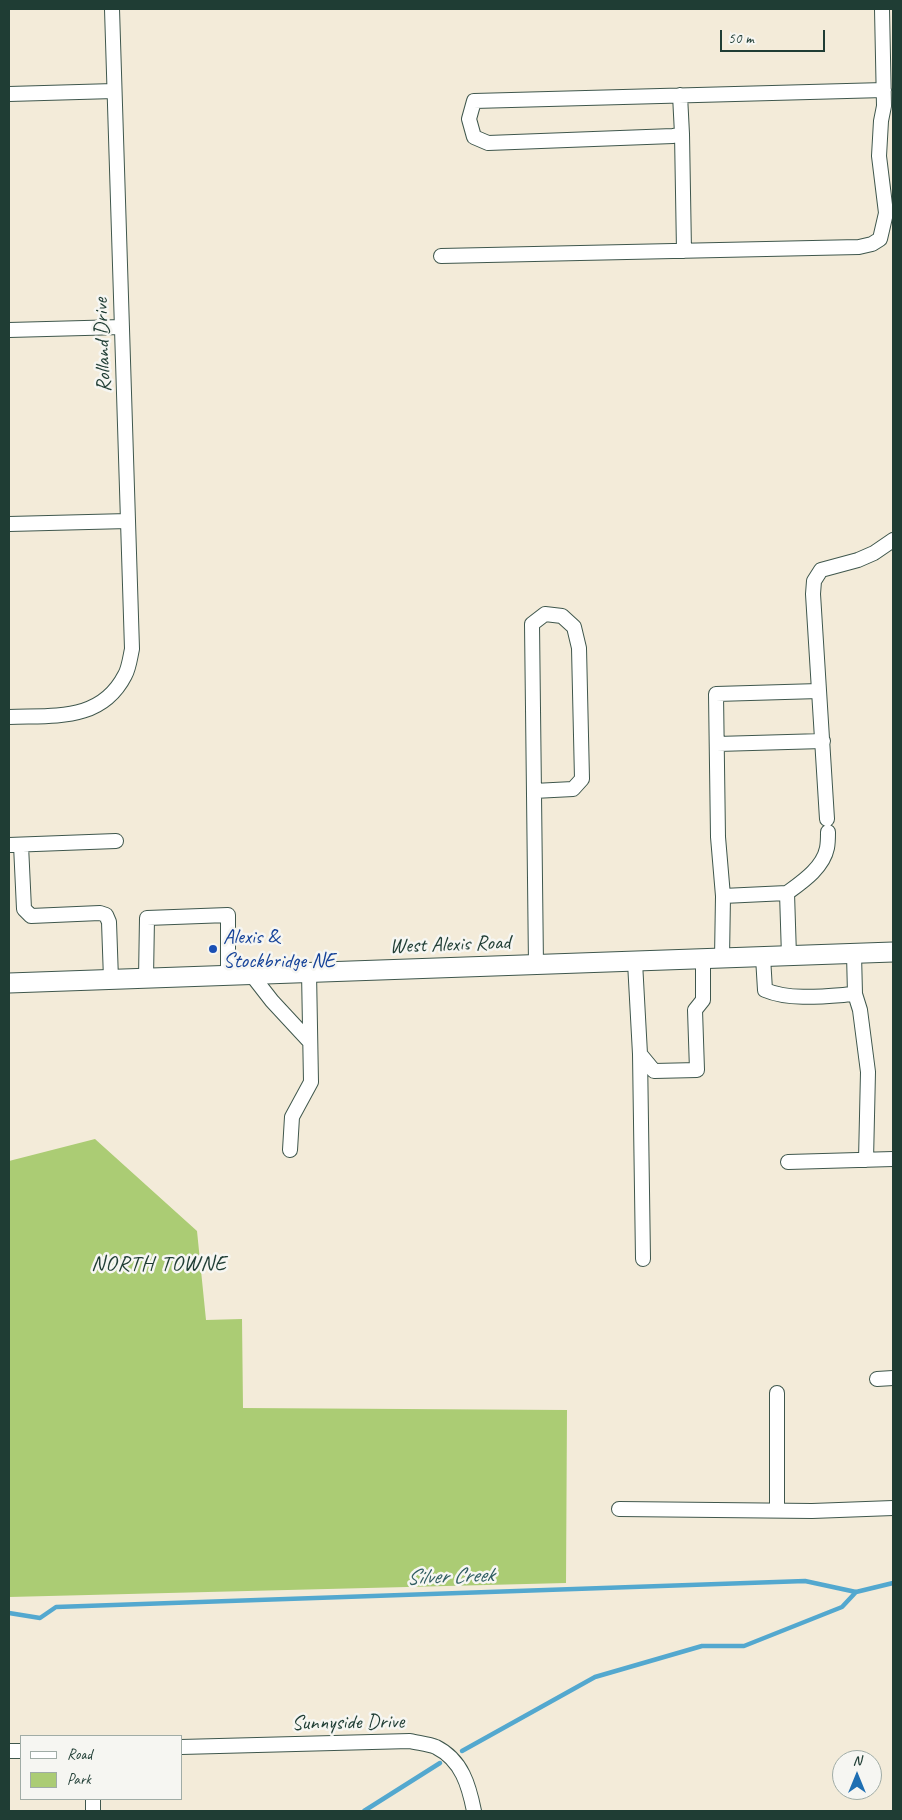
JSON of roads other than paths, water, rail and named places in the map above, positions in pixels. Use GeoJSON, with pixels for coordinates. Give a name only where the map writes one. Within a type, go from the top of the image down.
{"type":"FeatureCollection","features":[{"type":"Feature","properties":{"kind":"main road","name":"West Alexis Road"},"geometry":{"type":"LineString","coordinates":[[9,983],[893,952]]}},
{"type":"Feature","properties":{"kind":"street","name":"Rolland Drive"},"geometry":{"type":"LineString","coordinates":[[9,717],[67,714],[92,709],[110,696],[126,675],[132,649],[112,9]]}},
{"type":"Feature","properties":{"kind":"street"},"geometry":{"type":"LineString","coordinates":[[441,256],[859,247],[872,244],[880,238],[890,212],[888,183],[879,156],[884,106],[882,9]]}},
{"type":"Feature","properties":{"kind":"street"},"geometry":{"type":"LineString","coordinates":[[9,94],[114,90]]}},
{"type":"Feature","properties":{"kind":"street"},"geometry":{"type":"LineString","coordinates":[[682,134],[488,143],[474,138],[469,119],[474,101],[884,90]]}},
{"type":"Feature","properties":{"kind":"street"},"geometry":{"type":"LineString","coordinates":[[680,96],[684,251]]}},
{"type":"Feature","properties":{"kind":"street"},"geometry":{"type":"LineString","coordinates":[[9,330],[122,327]]}},
{"type":"Feature","properties":{"kind":"street"},"geometry":{"type":"LineString","coordinates":[[9,524],[128,521]]}},
{"type":"Feature","properties":{"kind":"street"},"geometry":{"type":"LineString","coordinates":[[723,896],[788,893],[816,869],[827,848],[828,826],[813,594],[814,581],[821,570],[858,560],[874,553],[893,540]]}},
{"type":"Feature","properties":{"kind":"street"},"geometry":{"type":"LineString","coordinates":[[534,792],[573,789],[582,778],[578,648],[574,627],[562,616],[545,614],[532,624],[536,965]]}},
{"type":"Feature","properties":{"kind":"street"},"geometry":{"type":"LineString","coordinates":[[722,958],[723,896],[718,837],[716,694],[820,691]]}},
{"type":"Feature","properties":{"kind":"street"},"geometry":{"type":"LineString","coordinates":[[717,744],[823,741]]}},
{"type":"Feature","properties":{"kind":"street"},"geometry":{"type":"LineString","coordinates":[[111,979],[109,922],[106,915],[100,913],[31,916],[27,913],[24,908],[15,845],[116,841]]}},
{"type":"Feature","properties":{"kind":"street"},"geometry":{"type":"LineString","coordinates":[[788,893],[789,956]]}},
{"type":"Feature","properties":{"kind":"street"},"geometry":{"type":"LineString","coordinates":[[146,978],[146,918],[228,915],[228,975]]}},
{"type":"Feature","properties":{"kind":"street"},"geometry":{"type":"LineString","coordinates":[[854,954],[855,994],[860,1010],[868,1072],[866,1160]]}},
{"type":"Feature","properties":{"kind":"street"},"geometry":{"type":"LineString","coordinates":[[763,957],[765,990],[772,993],[810,997],[855,994]]}},
{"type":"Feature","properties":{"kind":"street"},"geometry":{"type":"LineString","coordinates":[[640,1054],[654,1071],[697,1070],[694,1010],[703,1000],[703,959]]}},
{"type":"Feature","properties":{"kind":"street"},"geometry":{"type":"LineString","coordinates":[[636,962],[640,1054],[643,1259]]}},
{"type":"Feature","properties":{"kind":"street"},"geometry":{"type":"LineString","coordinates":[[290,1150],[292,1117],[310,1082],[309,972]]}},
{"type":"Feature","properties":{"kind":"street"},"geometry":{"type":"LineString","coordinates":[[251,974],[272,1001],[310,1042]]}},
{"type":"Feature","properties":{"kind":"street"},"geometry":{"type":"LineString","coordinates":[[788,1162],[893,1159]]}},
{"type":"Feature","properties":{"kind":"street"},"geometry":{"type":"LineString","coordinates":[[878,1379],[893,1378]]}},
{"type":"Feature","properties":{"kind":"street"},"geometry":{"type":"LineString","coordinates":[[777,1393],[777,1510]]}},
{"type":"Feature","properties":{"kind":"street"},"geometry":{"type":"LineString","coordinates":[[619,1509],[812,1511],[893,1508]]}},
{"type":"Feature","properties":{"kind":"street","name":"Sunnyside Drive"},"geometry":{"type":"LineString","coordinates":[[182,1747],[410,1741],[436,1747],[455,1760],[468,1783],[474,1811]]}},
{"type":"Feature","properties":{"kind":"waterway","name":"Silver Creek"},"geometry":{"type":"LineString","coordinates":[[9,1613],[40,1618],[56,1607],[805,1581],[856,1592],[893,1583]]}},
{"type":"Feature","properties":{"kind":"waterway"},"geometry":{"type":"LineString","coordinates":[[462,1751],[595,1677],[702,1646],[744,1646],[842,1607],[856,1592]]}},
{"type":"Feature","properties":{"kind":"waterway"},"geometry":{"type":"LineString","coordinates":[[364,1811],[440,1763]]}},
{"type":"Feature","properties":{"kind":"place","name":"Alexis & Stockbridge NE"},"geometry":{"type":"Point","coordinates":[213,949]}},
{"type":"Feature","properties":{"kind":"district","name":"NORTH TOWNE"},"geometry":{"type":"Point","coordinates":[159,1264]}}]}
